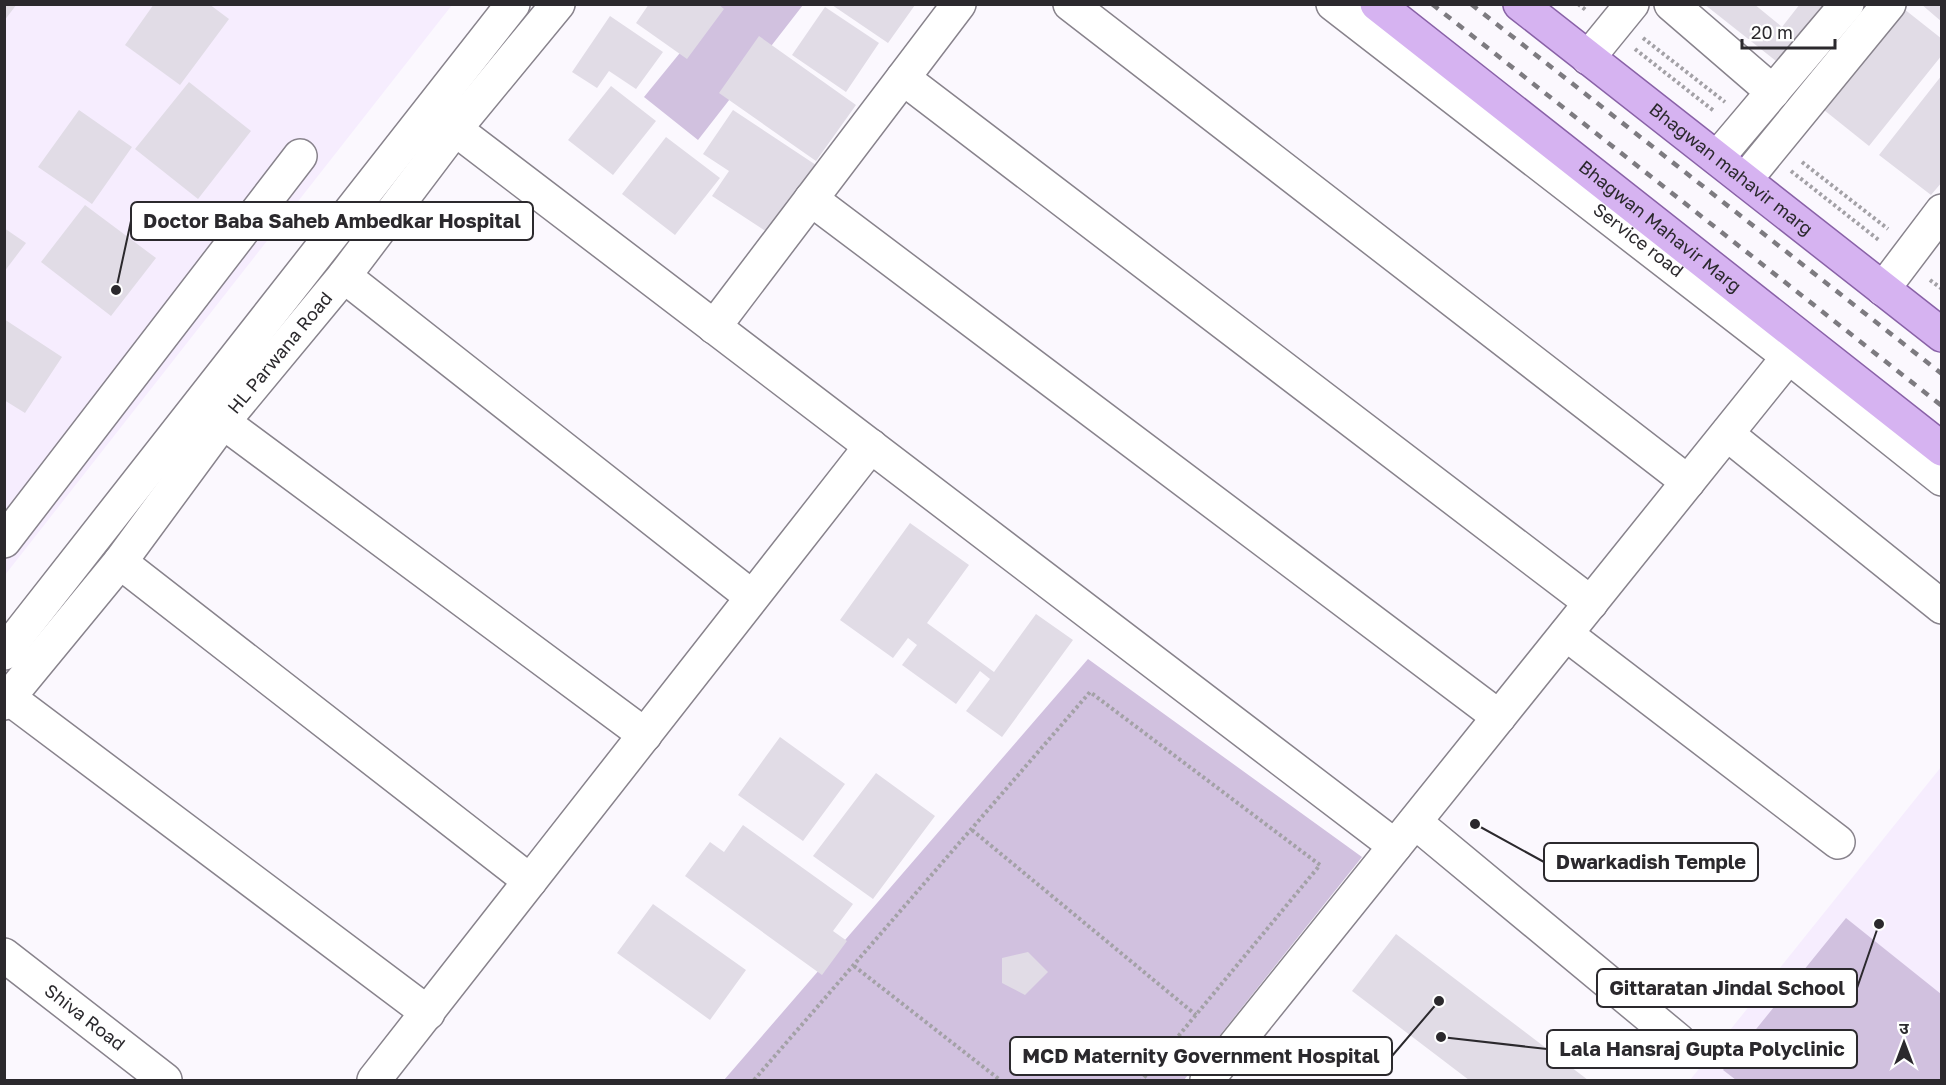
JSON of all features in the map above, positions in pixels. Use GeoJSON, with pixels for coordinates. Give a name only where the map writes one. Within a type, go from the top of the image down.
{"type":"FeatureCollection","features":[{"type":"Feature","properties":{"kind":"main road","name":"Bhagwan Mahavir Marg"},"geometry":{"type":"LineString","coordinates":[[1377,4],[1796,348],[1941,449]]}},
{"type":"Feature","properties":{"kind":"main road","name":"Bhagwan mahavir marg"},"geometry":{"type":"LineString","coordinates":[[1520,4],[1941,335]]}},
{"type":"Feature","properties":{"kind":"street","name":"HL Parwana Road"},"geometry":{"type":"LineString","coordinates":[[4,653],[513,4]]}},
{"type":"Feature","properties":{"kind":"street","name":"HL Parwana Road"},"geometry":{"type":"LineString","coordinates":[[7,701],[120,562],[222,422],[344,276],[455,129],[558,4]]}},
{"type":"Feature","properties":{"kind":"street"},"geometry":{"type":"LineString","coordinates":[[714,327],[959,4]]}},
{"type":"Feature","properties":{"kind":"street"},"geometry":{"type":"LineString","coordinates":[[1070,4],[1688,482]]}},
{"type":"Feature","properties":{"kind":"street","name":"Service road"},"geometry":{"type":"LineString","coordinates":[[1333,4],[1796,348],[1941,478]]}},
{"type":"Feature","properties":{"kind":"street"},"geometry":{"type":"LineString","coordinates":[[1588,58],[1632,4]]}},
{"type":"Feature","properties":{"kind":"street"},"geometry":{"type":"LineString","coordinates":[[1671,4],[1773,92]]}},
{"type":"Feature","properties":{"kind":"street"},"geometry":{"type":"LineString","coordinates":[[1717,158],[1847,4]]}},
{"type":"Feature","properties":{"kind":"street"},"geometry":{"type":"LineString","coordinates":[[1745,180],[1889,4]]}},
{"type":"Feature","properties":{"kind":"street"},"geometry":{"type":"LineString","coordinates":[[903,78],[1591,603]]}},
{"type":"Feature","properties":{"kind":"street"},"geometry":{"type":"LineString","coordinates":[[455,129],[871,446],[1405,834],[1679,1041]]}},
{"type":"Feature","properties":{"kind":"street"},"geometry":{"type":"LineString","coordinates":[[4,541],[300,156]]}},
{"type":"Feature","properties":{"kind":"street"},"geometry":{"type":"LineString","coordinates":[[811,199],[1499,717]]}},
{"type":"Feature","properties":{"kind":"street"},"geometry":{"type":"LineString","coordinates":[[1883,289],[1941,211]]}},
{"type":"Feature","properties":{"kind":"street"},"geometry":{"type":"LineString","coordinates":[[344,276],[752,597]]}},
{"type":"Feature","properties":{"kind":"street"},"geometry":{"type":"LineString","coordinates":[[1212,1079],[1405,834],[1796,348]]}},
{"type":"Feature","properties":{"kind":"street"},"geometry":{"type":"LineString","coordinates":[[222,422],[645,735]]}},
{"type":"Feature","properties":{"kind":"street"},"geometry":{"type":"LineString","coordinates":[[1727,434],[1941,607]]}},
{"type":"Feature","properties":{"kind":"street"},"geometry":{"type":"LineString","coordinates":[[374,1080],[871,446]]}},
{"type":"Feature","properties":{"kind":"street"},"geometry":{"type":"LineString","coordinates":[[120,562],[530,881]]}},
{"type":"Feature","properties":{"kind":"street"},"geometry":{"type":"LineString","coordinates":[[1566,634],[1838,842]]}},
{"type":"Feature","properties":{"kind":"street"},"geometry":{"type":"LineString","coordinates":[[7,701],[428,1013]]}},
{"type":"Feature","properties":{"kind":"street","name":"Shiva Road"},"geometry":{"type":"LineString","coordinates":[[4,956],[165,1080]]}},
{"type":"Feature","properties":{"kind":"path"},"geometry":{"type":"LineString","coordinates":[[754,1080],[1090,692],[1320,865],[1142,1080]]}},
{"type":"Feature","properties":{"kind":"path"},"geometry":{"type":"LineString","coordinates":[[972,830],[1196,1015]]}},
{"type":"Feature","properties":{"kind":"path"},"geometry":{"type":"LineString","coordinates":[[854,966],[1000,1080]]}},
{"type":"Feature","properties":{"kind":"shaded area"},"geometry":{"type":"Polygon","coordinates":[[[5,5],[452,5],[5,575],[5,5]]]}},
{"type":"Feature","properties":{"kind":"shaded area"},"geometry":{"type":"Polygon","coordinates":[[[719,5],[803,5],[698,140],[644,97],[719,5]]]}},
{"type":"Feature","properties":{"kind":"shaded area"},"geometry":{"type":"Polygon","coordinates":[[[1088,659],[1362,857],[1184,1080],[724,1080],[1088,659]]]}},
{"type":"Feature","properties":{"kind":"shaded area"},"geometry":{"type":"Polygon","coordinates":[[[1941,767],[1941,1080],[1690,1080],[1941,767]]]}},
{"type":"Feature","properties":{"kind":"shaded area"},"geometry":{"type":"Polygon","coordinates":[[[1846,918],[1941,994],[1941,1080],[1736,1080],[1723,1070],[1846,918]]]}},
{"type":"Feature","properties":{"kind":"building"},"geometry":{"type":"Polygon","coordinates":[[[4,4],[17,4],[4,21],[4,4]]]}},
{"type":"Feature","properties":{"kind":"building"},"geometry":{"type":"Polygon","coordinates":[[[154,4],[209,4],[229,19],[180,85],[125,45],[154,4]]]}},
{"type":"Feature","properties":{"kind":"building"},"geometry":{"type":"Polygon","coordinates":[[[649,4],[718,4],[724,9],[687,59],[636,23],[649,4]]]}},
{"type":"Feature","properties":{"kind":"building"},"geometry":{"type":"Polygon","coordinates":[[[1704,4],[1754,4],[1782,27],[1800,4],[1836,4],[1795,55],[1787,48],[1776,61],[1704,4]]]}},
{"type":"Feature","properties":{"kind":"building"},"geometry":{"type":"Polygon","coordinates":[[[1921,4],[1942,4],[1942,22],[1921,4]]]}},
{"type":"Feature","properties":{"kind":"building"},"geometry":{"type":"Polygon","coordinates":[[[832,5],[915,5],[888,43],[832,5]]]}},
{"type":"Feature","properties":{"kind":"building"},"geometry":{"type":"Polygon","coordinates":[[[1899,5],[1942,39],[1942,55],[1869,146],[1819,106],[1899,5]]]}},
{"type":"Feature","properties":{"kind":"building"},"geometry":{"type":"Polygon","coordinates":[[[825,7],[879,43],[846,92],[792,55],[825,7]]]}},
{"type":"Feature","properties":{"kind":"building"},"geometry":{"type":"Polygon","coordinates":[[[610,16],[663,52],[636,89],[609,71],[597,88],[572,72],[610,16]]]}},
{"type":"Feature","properties":{"kind":"building"},"geometry":{"type":"Polygon","coordinates":[[[759,36],[856,105],[816,161],[719,93],[759,36]]]}},
{"type":"Feature","properties":{"kind":"building"},"geometry":{"type":"Polygon","coordinates":[[[1942,75],[1942,182],[1931,195],[1879,155],[1942,75]]]}},
{"type":"Feature","properties":{"kind":"building"},"geometry":{"type":"Polygon","coordinates":[[[189,82],[251,131],[198,199],[135,149],[189,82]]]}},
{"type":"Feature","properties":{"kind":"building"},"geometry":{"type":"Polygon","coordinates":[[[611,86],[656,121],[613,175],[568,140],[611,86]]]}},
{"type":"Feature","properties":{"kind":"building"},"geometry":{"type":"Polygon","coordinates":[[[79,110],[132,147],[92,204],[38,167],[79,110]]]}},
{"type":"Feature","properties":{"kind":"building"},"geometry":{"type":"Polygon","coordinates":[[[733,110],[816,165],[770,234],[712,196],[729,171],[703,154],[733,110]]]}},
{"type":"Feature","properties":{"kind":"building"},"geometry":{"type":"Polygon","coordinates":[[[666,137],[720,178],[675,235],[622,194],[666,137]]]}},
{"type":"Feature","properties":{"kind":"building"},"geometry":{"type":"Polygon","coordinates":[[[85,205],[156,258],[111,316],[41,262],[85,205]]]}},
{"type":"Feature","properties":{"kind":"building"},"geometry":{"type":"Polygon","coordinates":[[[4,228],[26,243],[4,272],[4,228]]]}},
{"type":"Feature","properties":{"kind":"building"},"geometry":{"type":"Polygon","coordinates":[[[4,319],[62,357],[25,413],[4,400],[4,319]]]}},
{"type":"Feature","properties":{"kind":"building"},"geometry":{"type":"Polygon","coordinates":[[[910,523],[969,565],[927,623],[994,672],[1036,614],[1073,640],[1002,737],[966,711],[990,679],[980,671],[956,704],[902,665],[917,645],[908,638],[893,658],[840,620],[910,523]]]}},
{"type":"Feature","properties":{"kind":"building"},"geometry":{"type":"Polygon","coordinates":[[[780,737],[845,784],[803,841],[738,795],[780,737]]]}},
{"type":"Feature","properties":{"kind":"building"},"geometry":{"type":"Polygon","coordinates":[[[876,773],[935,816],[873,899],[813,856],[876,773]]]}},
{"type":"Feature","properties":{"kind":"building"},"geometry":{"type":"Polygon","coordinates":[[[743,825],[853,904],[833,931],[847,941],[822,975],[685,876],[710,842],[724,852],[743,825]]]}},
{"type":"Feature","properties":{"kind":"building"},"geometry":{"type":"Polygon","coordinates":[[[653,904],[746,970],[710,1020],[617,953],[653,904]]]}},
{"type":"Feature","properties":{"kind":"building"},"geometry":{"type":"Polygon","coordinates":[[[1396,934],[1588,1080],[1469,1080],[1352,991],[1396,934]]]}},
{"type":"Feature","properties":{"kind":"building"},"geometry":{"type":"Polygon","coordinates":[[[1028,952],[1048,972],[1025,995],[1002,983],[1002,958],[1028,952]]]}},
{"type":"Feature","properties":{"kind":"railway"},"geometry":{"type":"LineString","coordinates":[[1432,4],[1942,406]]}},
{"type":"Feature","properties":{"kind":"railway"},"geometry":{"type":"LineString","coordinates":[[1471,4],[1942,374]]}},
{"type":"Feature","properties":{"kind":"place","name":"Doctor Baba Saheb Ambedkar Hospital"},"geometry":{"type":"Point","coordinates":[116,290]}},
{"type":"Feature","properties":{"kind":"place","name":"Dwarkadish Temple"},"geometry":{"type":"Point","coordinates":[1475,824]}},
{"type":"Feature","properties":{"kind":"place","name":"Gittaratan Jindal School"},"geometry":{"type":"Point","coordinates":[1879,924]}},
{"type":"Feature","properties":{"kind":"place","name":"MCD Maternity Government Hospital"},"geometry":{"type":"Point","coordinates":[1439,1001]}},
{"type":"Feature","properties":{"kind":"place","name":"Lala Hansraj Gupta Polyclinic"},"geometry":{"type":"Point","coordinates":[1441,1037]}}]}
